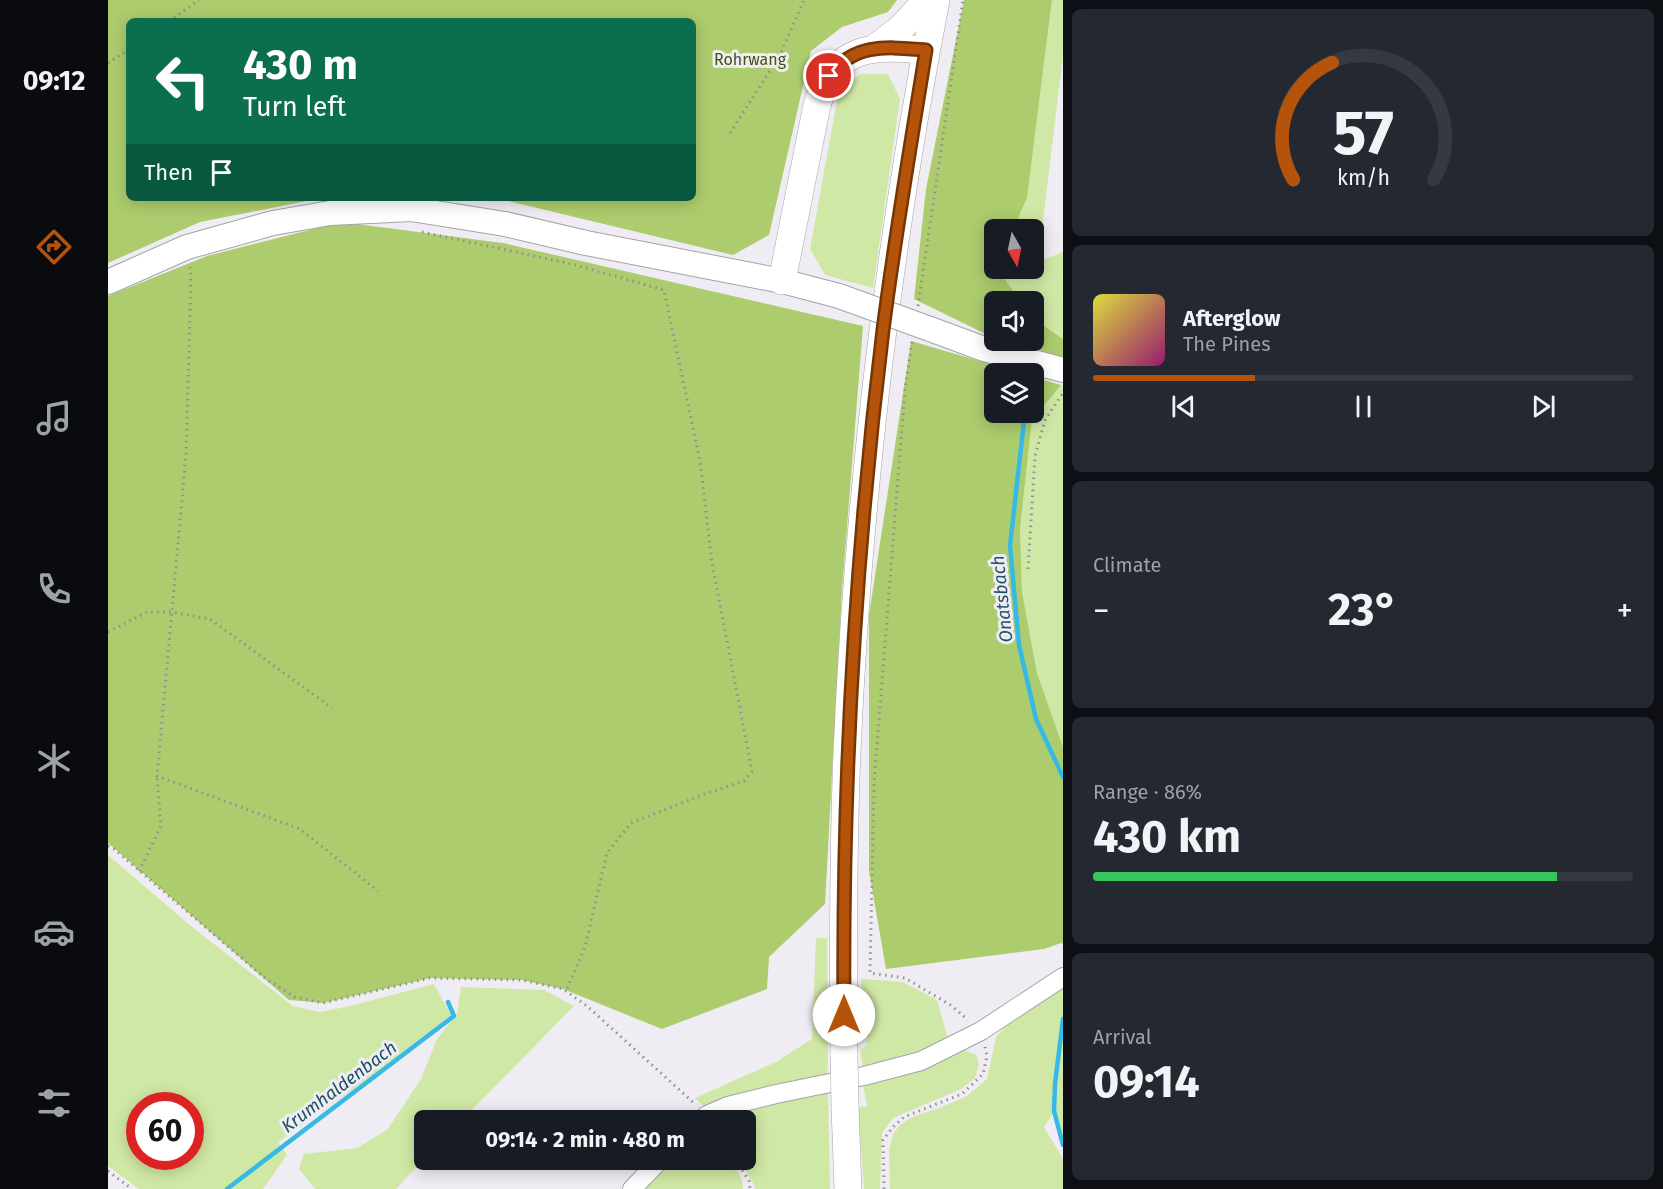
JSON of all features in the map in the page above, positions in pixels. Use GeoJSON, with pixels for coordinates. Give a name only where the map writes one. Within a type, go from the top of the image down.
{"type":"FeatureCollection","features":[{"type":"Feature","properties":{"kind":"main road"},"geometry":{"type":"LineString","coordinates":[[782,282],[822,88],[838,65],[848,58],[875,48],[901,28],[927,0]]}},
{"type":"Feature","properties":{"kind":"main road"},"geometry":{"type":"LineString","coordinates":[[848,1189],[843,954],[845,819],[857,585],[870,445],[895,239],[936,0]]}},
{"type":"Feature","properties":{"kind":"main road"},"geometry":{"type":"LineString","coordinates":[[875,48],[926,50]]}},
{"type":"Feature","properties":{"kind":"street"},"geometry":{"type":"LineString","coordinates":[[108,282],[187,248],[273,223],[330,213],[411,209],[505,224],[839,296],[921,336],[984,349],[1063,370]]}},
{"type":"Feature","properties":{"kind":"street"},"geometry":{"type":"LineString","coordinates":[[720,1110],[766,1096],[864,1076],[921,1060],[981,1031],[1063,978]]}},
{"type":"Feature","properties":{"kind":"street"},"geometry":{"type":"LineString","coordinates":[[632,1189],[650,1170]]}},
{"type":"Feature","properties":{"kind":"path"},"geometry":{"type":"LineString","coordinates":[[173,18],[198,0]]}},
{"type":"Feature","properties":{"kind":"path"},"geometry":{"type":"LineString","coordinates":[[730,133],[780,55],[804,0]]}},
{"type":"Feature","properties":{"kind":"path"},"geometry":{"type":"LineString","coordinates":[[917,307],[963,0]]}},
{"type":"Feature","properties":{"kind":"path"},"geometry":{"type":"LineString","coordinates":[[108,63],[126,51]]}},
{"type":"Feature","properties":{"kind":"path"},"geometry":{"type":"LineString","coordinates":[[412,230],[572,264],[664,290],[700,461],[712,563],[752,771],[744,781],[631,823],[607,853],[585,947],[566,991]]}},
{"type":"Feature","properties":{"kind":"path"},"geometry":{"type":"LineString","coordinates":[[139,871],[161,825],[157,776],[186,455],[191,279],[187,248]]}},
{"type":"Feature","properties":{"kind":"path"},"geometry":{"type":"LineString","coordinates":[[884,1189],[883,1140],[893,1127],[904,1116],[962,1094],[983,1074],[987,1056],[981,1031],[952,1006],[905,978],[870,973],[874,784],[905,389],[921,336]]}},
{"type":"Feature","properties":{"kind":"path"},"geometry":{"type":"LineString","coordinates":[[1028,569],[1035,456],[1046,420],[1063,393]]}},
{"type":"Feature","properties":{"kind":"path"},"geometry":{"type":"LineString","coordinates":[[108,632],[147,612],[171,612],[210,619],[332,708]]}},
{"type":"Feature","properties":{"kind":"path"},"geometry":{"type":"LineString","coordinates":[[157,776],[300,829],[378,891]]}},
{"type":"Feature","properties":{"kind":"path"},"geometry":{"type":"LineString","coordinates":[[108,846],[266,980],[295,997],[323,1003],[430,978],[522,980],[563,989],[587,1006],[696,1110]]}},
{"type":"Feature","properties":{"kind":"path"},"geometry":{"type":"LineString","coordinates":[[742,1170],[749,1181],[750,1189]]}},
{"type":"Feature","properties":{"kind":"path"},"geometry":{"type":"LineString","coordinates":[[108,1171],[132,1189]]}},
{"type":"Feature","properties":{"kind":"green space","name":"Rohrwang"},"geometry":{"type":"Polygon","coordinates":[[[108,0],[897,0],[888,12],[842,27],[811,51],[769,235],[733,255],[508,201],[696,201],[696,18],[126,18],[126,201],[307,201],[200,222],[108,263],[108,0]]]}},
{"type":"Feature","properties":{"kind":"green space"},"geometry":{"type":"Polygon","coordinates":[[[964,0],[1052,0],[1027,198],[1018,219],[984,219],[984,279],[1005,279],[1013,291],[984,291],[984,333],[914,299],[926,189],[964,0]]]}},
{"type":"Feature","properties":{"kind":"green space"},"geometry":{"type":"Polygon","coordinates":[[[1052,0],[1063,0],[1063,55],[1043,219],[1018,219],[1027,198],[1052,0]]]}},
{"type":"Feature","properties":{"kind":"green space"},"geometry":{"type":"Polygon","coordinates":[[[860,74],[888,74],[900,99],[873,288],[825,275],[810,249],[838,95],[860,74]]]}},
{"type":"Feature","properties":{"kind":"green space"},"geometry":{"type":"Polygon","coordinates":[[[341,222],[503,243],[863,326],[842,590],[825,904],[769,957],[767,989],[662,1029],[563,989],[522,980],[430,978],[323,1003],[289,1000],[108,843],[108,296],[207,256],[341,222]]]}},
{"type":"Feature","properties":{"kind":"green space"},"geometry":{"type":"Polygon","coordinates":[[[1063,252],[1063,339],[1044,326],[1044,291],[1013,291],[1005,279],[1044,279],[1044,260],[1063,252]]]}},
{"type":"Feature","properties":{"kind":"green space"},"geometry":{"type":"Polygon","coordinates":[[[1044,326],[1063,339],[1063,363],[1028,351],[1044,351],[1044,326]]]}},
{"type":"Feature","properties":{"kind":"green space"},"geometry":{"type":"Polygon","coordinates":[[[911,341],[987,363],[984,363],[984,423],[1032,423],[1020,529],[1022,592],[1037,673],[1063,747],[1063,944],[1044,949],[886,969],[869,871],[869,615],[911,341]]]}},
{"type":"Feature","properties":{"kind":"green space"},"geometry":{"type":"Polygon","coordinates":[[[1044,380],[1061,385],[1044,406],[1044,380]]]}},
{"type":"Feature","properties":{"kind":"green space"},"geometry":{"type":"Polygon","coordinates":[[[1061,385],[1063,386],[1063,747],[1037,673],[1022,592],[1020,529],[1032,423],[1044,423],[1044,406],[1061,385]]]}},
{"type":"Feature","properties":{"kind":"green space"},"geometry":{"type":"Polygon","coordinates":[[[108,855],[191,926],[293,1006],[319,1012],[434,984],[453,1019],[278,1142],[287,1155],[263,1189],[139,1189],[108,1166],[108,855]]]}},
{"type":"Feature","properties":{"kind":"green space"},"geometry":{"type":"Polygon","coordinates":[[[816,938],[827,938],[827,1077],[706,1108],[695,1098],[776,1062],[812,1039],[816,938]]]}},
{"type":"Feature","properties":{"kind":"green space"},"geometry":{"type":"Polygon","coordinates":[[[861,979],[903,982],[937,1000],[948,1039],[916,1056],[863,1067],[860,1050],[867,1045],[861,979]]]}},
{"type":"Feature","properties":{"kind":"green space"},"geometry":{"type":"Polygon","coordinates":[[[1063,984],[1063,1145],[1054,1112],[1044,1127],[1063,1159],[1063,1189],[890,1189],[889,1150],[893,1134],[900,1125],[912,1117],[967,1096],[987,1079],[996,1037],[1015,1015],[1063,984]]]}},
{"type":"Feature","properties":{"kind":"green space"},"geometry":{"type":"Polygon","coordinates":[[[461,987],[544,990],[574,1006],[472,1110],[414,1110],[414,1170],[396,1189],[315,1189],[299,1169],[304,1154],[357,1148],[387,1130],[421,1079],[437,1039],[457,1014],[461,987]]]}},
{"type":"Feature","properties":{"kind":"green space"},"geometry":{"type":"Polygon","coordinates":[[[965,1050],[976,1055],[979,1064],[975,1078],[961,1089],[893,1118],[882,1133],[880,1189],[864,1189],[858,1106],[867,1107],[863,1084],[936,1064],[965,1050]]]}},
{"type":"Feature","properties":{"kind":"green space"},"geometry":{"type":"Polygon","coordinates":[[[828,1092],[830,1189],[755,1189],[746,1170],[756,1170],[756,1110],[744,1110],[828,1092]]]}},
{"type":"Feature","properties":{"kind":"green space"},"geometry":{"type":"Polygon","coordinates":[[[664,1170],[737,1170],[743,1189],[645,1189],[664,1170]]]}},
{"type":"Feature","properties":{"kind":"waterway","name":"Onatsbach"},"geometry":{"type":"LineString","coordinates":[[1024,423],[1010,546],[1019,645],[1036,719],[1063,777]]}},
{"type":"Feature","properties":{"kind":"waterway","name":"Krumhaldenbach"},"geometry":{"type":"LineString","coordinates":[[227,1189],[454,1016],[448,1002]]}},
{"type":"Feature","properties":{"kind":"waterway","name":"Onatsbach"},"geometry":{"type":"LineString","coordinates":[[1063,1019],[1054,1111],[1063,1145]]}},
{"type":"Feature","properties":{"kind":"route"},"geometry":{"type":"LineString","coordinates":[[829,76],[848,58],[875,48],[926,50],[895,239],[870,445],[859,561],[848,752],[843,954],[844,1015]]}}]}
